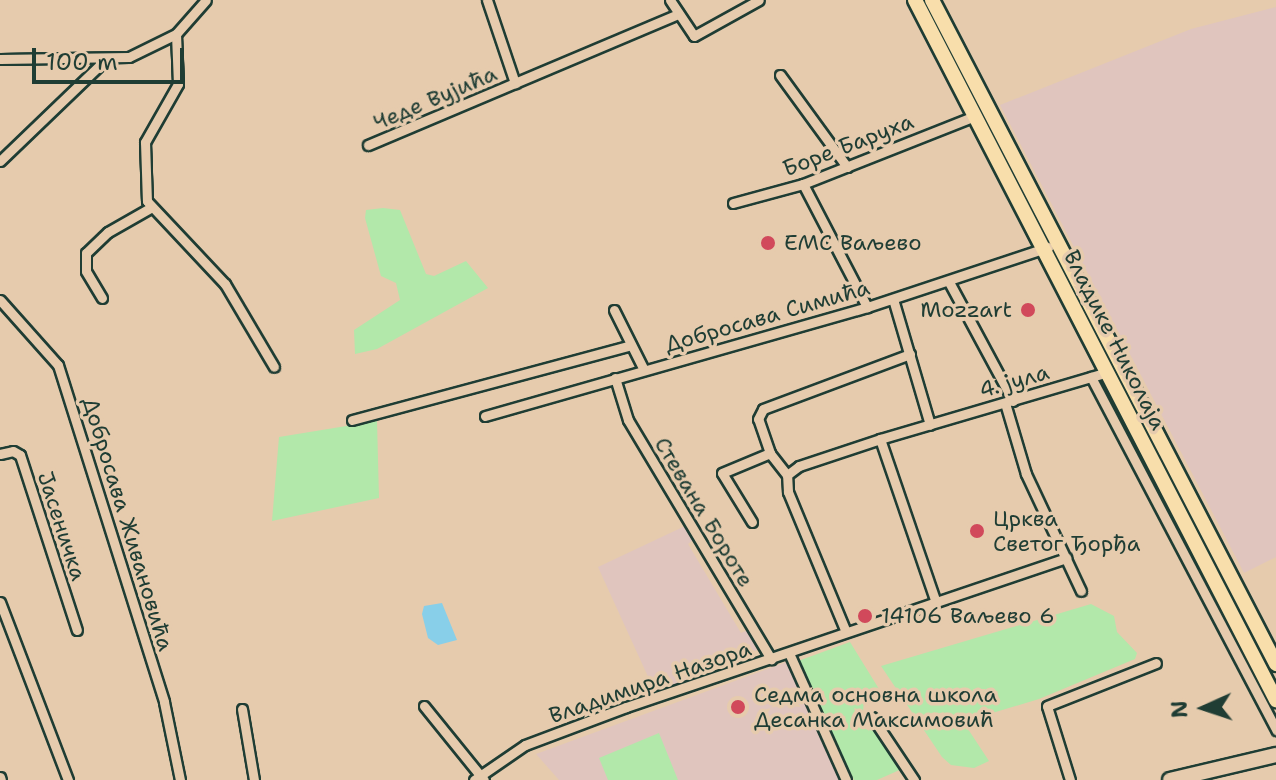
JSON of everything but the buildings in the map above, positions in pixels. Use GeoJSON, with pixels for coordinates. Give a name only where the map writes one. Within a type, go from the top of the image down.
{"type":"FeatureCollection","features":[{"type":"Feature","properties":{"kind":"main road","name":"Владике Николаја"},"geometry":{"type":"LineString","coordinates":[[915,0],[975,116],[1050,246],[1276,664]]}},
{"type":"Feature","properties":{"kind":"main road","name":"Владике Николаја"},"geometry":{"type":"LineString","coordinates":[[932,0],[1107,372],[1276,700]]}},
{"type":"Feature","properties":{"kind":"street"},"geometry":{"type":"LineString","coordinates":[[0,59],[104,61],[142,53],[176,34],[206,0]]}},
{"type":"Feature","properties":{"kind":"street","name":"Чеде Вујића"},"geometry":{"type":"LineString","coordinates":[[487,0],[515,83]]}},
{"type":"Feature","properties":{"kind":"street"},"geometry":{"type":"LineString","coordinates":[[670,0],[694,36],[759,0]]}},
{"type":"Feature","properties":{"kind":"street","name":"Чеде Вујића"},"geometry":{"type":"LineString","coordinates":[[368,145],[678,14]]}},
{"type":"Feature","properties":{"kind":"street"},"geometry":{"type":"LineString","coordinates":[[176,34],[178,84],[145,142],[150,208],[225,284],[274,367]]}},
{"type":"Feature","properties":{"kind":"street"},"geometry":{"type":"LineString","coordinates":[[0,161],[104,61]]}},
{"type":"Feature","properties":{"kind":"street"},"geometry":{"type":"LineString","coordinates":[[780,75],[847,167]]}},
{"type":"Feature","properties":{"kind":"street","name":"Боре Баруха"},"geometry":{"type":"LineString","coordinates":[[733,203],[803,184],[975,116]]}},
{"type":"Feature","properties":{"kind":"street"},"geometry":{"type":"LineString","coordinates":[[803,184],[867,307]]}},
{"type":"Feature","properties":{"kind":"street"},"geometry":{"type":"LineString","coordinates":[[102,298],[86,271],[86,253],[108,232],[150,208]]}},
{"type":"Feature","properties":{"kind":"street","name":"Добросава Симића"},"geometry":{"type":"LineString","coordinates":[[485,416],[867,307],[1050,246]]}},
{"type":"Feature","properties":{"kind":"street"},"geometry":{"type":"LineString","coordinates":[[949,282],[1009,402],[1026,474],[1081,591]]}},
{"type":"Feature","properties":{"kind":"street"},"geometry":{"type":"LineString","coordinates":[[893,299],[930,425]]}},
{"type":"Feature","properties":{"kind":"street","name":"Добросава Живановића"},"geometry":{"type":"LineString","coordinates":[[0,300],[58,365],[164,702],[180,780]]}},
{"type":"Feature","properties":{"kind":"street"},"geometry":{"type":"LineString","coordinates":[[614,310],[644,370]]}},
{"type":"Feature","properties":{"kind":"street"},"geometry":{"type":"LineString","coordinates":[[352,420],[631,345]]}},
{"type":"Feature","properties":{"kind":"street"},"geometry":{"type":"LineString","coordinates":[[846,632],[788,492],[787,475],[770,453],[758,427],[763,409],[910,354]]}},
{"type":"Feature","properties":{"kind":"street","name":"4. јула"},"geometry":{"type":"LineString","coordinates":[[787,475],[799,466],[880,439],[1107,372]]}},
{"type":"Feature","properties":{"kind":"street"},"geometry":{"type":"LineString","coordinates":[[1091,377],[1276,730]]}},
{"type":"Feature","properties":{"kind":"street","name":"Стевана Бороте"},"geometry":{"type":"LineString","coordinates":[[615,378],[628,420],[771,659]]}},
{"type":"Feature","properties":{"kind":"street"},"geometry":{"type":"LineString","coordinates":[[880,439],[935,600]]}},
{"type":"Feature","properties":{"kind":"street","name":"Јасеничка"},"geometry":{"type":"LineString","coordinates":[[0,454],[13,451],[20,455],[77,630]]}},
{"type":"Feature","properties":{"kind":"street"},"geometry":{"type":"LineString","coordinates":[[752,522],[722,473],[770,453]]}},
{"type":"Feature","properties":{"kind":"street","name":"Владимира Назора"},"geometry":{"type":"LineString","coordinates":[[479,778],[525,745],[935,600],[1067,558]]}},
{"type":"Feature","properties":{"kind":"street"},"geometry":{"type":"LineString","coordinates":[[0,602],[68,780]]}},
{"type":"Feature","properties":{"kind":"street"},"geometry":{"type":"LineString","coordinates":[[789,653],[846,780]]}},
{"type":"Feature","properties":{"kind":"street"},"geometry":{"type":"LineString","coordinates":[[1070,780],[1047,706],[1156,663]]}},
{"type":"Feature","properties":{"kind":"street"},"geometry":{"type":"LineString","coordinates":[[424,706],[479,778]]}},
{"type":"Feature","properties":{"kind":"street"},"geometry":{"type":"LineString","coordinates":[[242,709],[254,780]]}},
{"type":"Feature","properties":{"kind":"street"},"geometry":{"type":"LineString","coordinates":[[872,717],[914,780]]}},
{"type":"Feature","properties":{"kind":"street"},"geometry":{"type":"LineString","coordinates":[[1170,780],[1276,755]]}},
{"type":"Feature","properties":{"kind":"shaded area"},"geometry":{"type":"Polygon","coordinates":[[[1276,7],[1276,557],[1244,573],[1000,105],[1191,29],[1276,7]]]}},
{"type":"Feature","properties":{"kind":"shaded area"},"geometry":{"type":"Polygon","coordinates":[[[685,526],[694,539],[688,544],[741,633],[748,630],[757,650],[655,692],[598,567],[685,526]]]}},
{"type":"Feature","properties":{"kind":"shaded area","name":"Седма основна школа Десанка Максимовић"},"geometry":{"type":"Polygon","coordinates":[[[792,660],[846,780],[559,780],[536,754],[792,660]]]}},
{"type":"Feature","properties":{"kind":"green space"},"geometry":{"type":"Polygon","coordinates":[[[366,210],[400,210],[426,274],[434,276],[466,261],[488,288],[377,349],[355,354],[354,330],[400,300],[396,283],[381,276],[365,218],[366,210]]]}},
{"type":"Feature","properties":{"kind":"green space"},"geometry":{"type":"Polygon","coordinates":[[[377,421],[379,498],[272,521],[279,437],[377,421]]]}},
{"type":"Feature","properties":{"kind":"green space"},"geometry":{"type":"Polygon","coordinates":[[[1091,604],[1114,616],[1117,632],[1137,653],[1135,659],[1039,699],[969,720],[966,726],[989,761],[974,768],[951,765],[942,757],[881,666],[1091,604]]]}},
{"type":"Feature","properties":{"kind":"green space"},"geometry":{"type":"Polygon","coordinates":[[[850,642],[879,689],[864,700],[863,712],[904,768],[877,780],[854,780],[798,661],[850,642]]]}},
{"type":"Feature","properties":{"kind":"green space"},"geometry":{"type":"Polygon","coordinates":[[[659,733],[678,780],[608,780],[599,758],[659,733]]]}},
{"type":"Feature","properties":{"kind":"water"},"geometry":{"type":"Polygon","coordinates":[[[442,603],[457,640],[438,645],[428,638],[422,614],[424,606],[442,603]]]}},
{"type":"Feature","properties":{"kind":"place","name":"ЕМС Ваљево"},"geometry":{"type":"Point","coordinates":[768,243]}},
{"type":"Feature","properties":{"kind":"place","name":"Mozzart"},"geometry":{"type":"Point","coordinates":[1028,310]}},
{"type":"Feature","properties":{"kind":"place","name":"Црква Светог Ђорђа"},"geometry":{"type":"Point","coordinates":[977,531]}},
{"type":"Feature","properties":{"kind":"place","name":"14106 Ваљево 6"},"geometry":{"type":"Point","coordinates":[865,616]}},
{"type":"Feature","properties":{"kind":"place","name":"Седма основна школа Десанка Максимовић"},"geometry":{"type":"Point","coordinates":[738,707]}}]}
